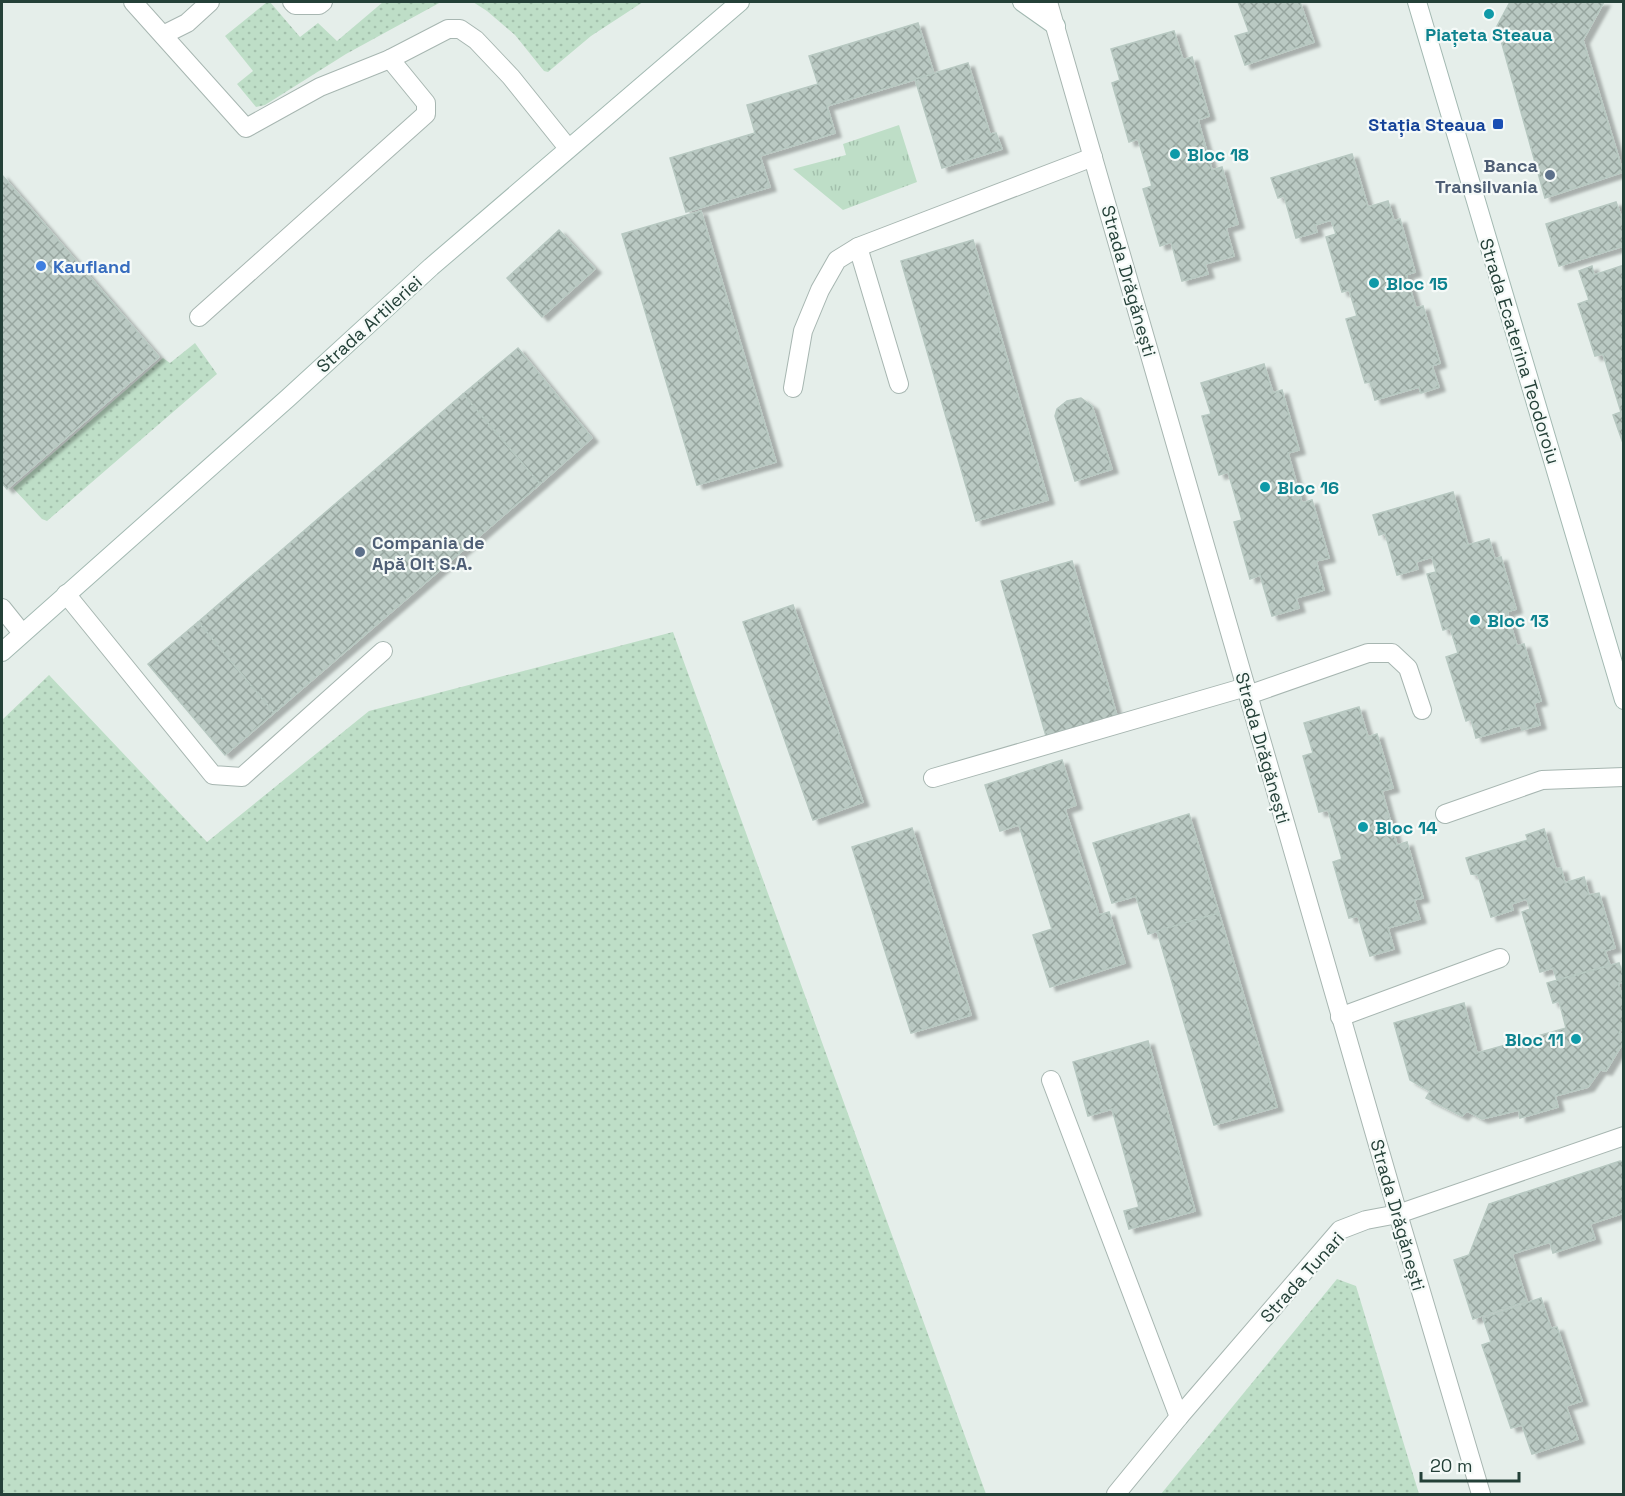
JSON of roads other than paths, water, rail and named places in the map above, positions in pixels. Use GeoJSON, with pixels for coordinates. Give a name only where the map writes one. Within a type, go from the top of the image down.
{"type":"FeatureCollection","features":[{"type":"Feature","properties":{"kind":"street"},"geometry":{"type":"LineString","coordinates":[[133,2],[246,128],[320,87],[390,59],[448,29],[460,29],[476,40],[511,76],[568,148]]}},
{"type":"Feature","properties":{"kind":"street"},"geometry":{"type":"LineString","coordinates":[[163,35],[187,23],[210,2]]}},
{"type":"Feature","properties":{"kind":"street"},"geometry":{"type":"LineString","coordinates":[[292,2],[295,5],[319,5],[323,2]]}},
{"type":"Feature","properties":{"kind":"street","name":"Strada Artileriei"},"geometry":{"type":"LineString","coordinates":[[2,652],[288,398],[431,267],[740,2]]}},
{"type":"Feature","properties":{"kind":"street"},"geometry":{"type":"LineString","coordinates":[[1022,2],[1056,27]]}},
{"type":"Feature","properties":{"kind":"street","name":"Strada Drăgănești"},"geometry":{"type":"LineString","coordinates":[[1048,2],[1340,1017],[1481,1494]]}},
{"type":"Feature","properties":{"kind":"street","name":"Strada Ecaterina Teodoroiu"},"geometry":{"type":"LineString","coordinates":[[1417,2],[1623,700]]}},
{"type":"Feature","properties":{"kind":"street"},"geometry":{"type":"LineString","coordinates":[[199,317],[426,114],[426,103],[390,59]]}},
{"type":"Feature","properties":{"kind":"street"},"geometry":{"type":"LineString","coordinates":[[793,388],[803,331],[820,290],[837,260],[858,247],[1093,157]]}},
{"type":"Feature","properties":{"kind":"street"},"geometry":{"type":"LineString","coordinates":[[858,247],[899,384]]}},
{"type":"Feature","properties":{"kind":"street"},"geometry":{"type":"LineString","coordinates":[[66,594],[213,775],[242,777],[383,651]]}},
{"type":"Feature","properties":{"kind":"street"},"geometry":{"type":"LineString","coordinates":[[2,608],[22,633]]}},
{"type":"Feature","properties":{"kind":"street"},"geometry":{"type":"LineString","coordinates":[[933,778],[1247,691],[1368,654],[1392,653],[1408,668],[1422,710]]}},
{"type":"Feature","properties":{"kind":"street"},"geometry":{"type":"LineString","coordinates":[[1445,814],[1542,780],[1623,777]]}},
{"type":"Feature","properties":{"kind":"street"},"geometry":{"type":"LineString","coordinates":[[1340,1017],[1500,958]]}},
{"type":"Feature","properties":{"kind":"street"},"geometry":{"type":"LineString","coordinates":[[1051,1080],[1179,1417]]}},
{"type":"Feature","properties":{"kind":"street","name":"Strada Tunari"},"geometry":{"type":"LineString","coordinates":[[1116,1494],[1340,1230],[1366,1220],[1398,1214],[1623,1136]]}},
{"type":"Feature","properties":{"kind":"place","name":"Piațeta Steaua"},"geometry":{"type":"Point","coordinates":[1489,14]}},
{"type":"Feature","properties":{"kind":"place","name":"Stația Steaua"},"geometry":{"type":"Point","coordinates":[1498,124]}},
{"type":"Feature","properties":{"kind":"place","name":"Bloc 18"},"geometry":{"type":"Point","coordinates":[1175,154]}},
{"type":"Feature","properties":{"kind":"place","name":"Banca Transilvania"},"geometry":{"type":"Point","coordinates":[1550,175]}},
{"type":"Feature","properties":{"kind":"place","name":"Kaufland"},"geometry":{"type":"Point","coordinates":[41,266]}},
{"type":"Feature","properties":{"kind":"place","name":"Bloc 15"},"geometry":{"type":"Point","coordinates":[1374,283]}},
{"type":"Feature","properties":{"kind":"place","name":"Bloc 16"},"geometry":{"type":"Point","coordinates":[1265,487]}},
{"type":"Feature","properties":{"kind":"place","name":"Compania de Apă Olt S.A."},"geometry":{"type":"Point","coordinates":[360,552]}},
{"type":"Feature","properties":{"kind":"place","name":"Bloc 13"},"geometry":{"type":"Point","coordinates":[1475,620]}},
{"type":"Feature","properties":{"kind":"place","name":"Bloc 14"},"geometry":{"type":"Point","coordinates":[1363,827]}},
{"type":"Feature","properties":{"kind":"place","name":"Bloc 11"},"geometry":{"type":"Point","coordinates":[1576,1039]}}]}
